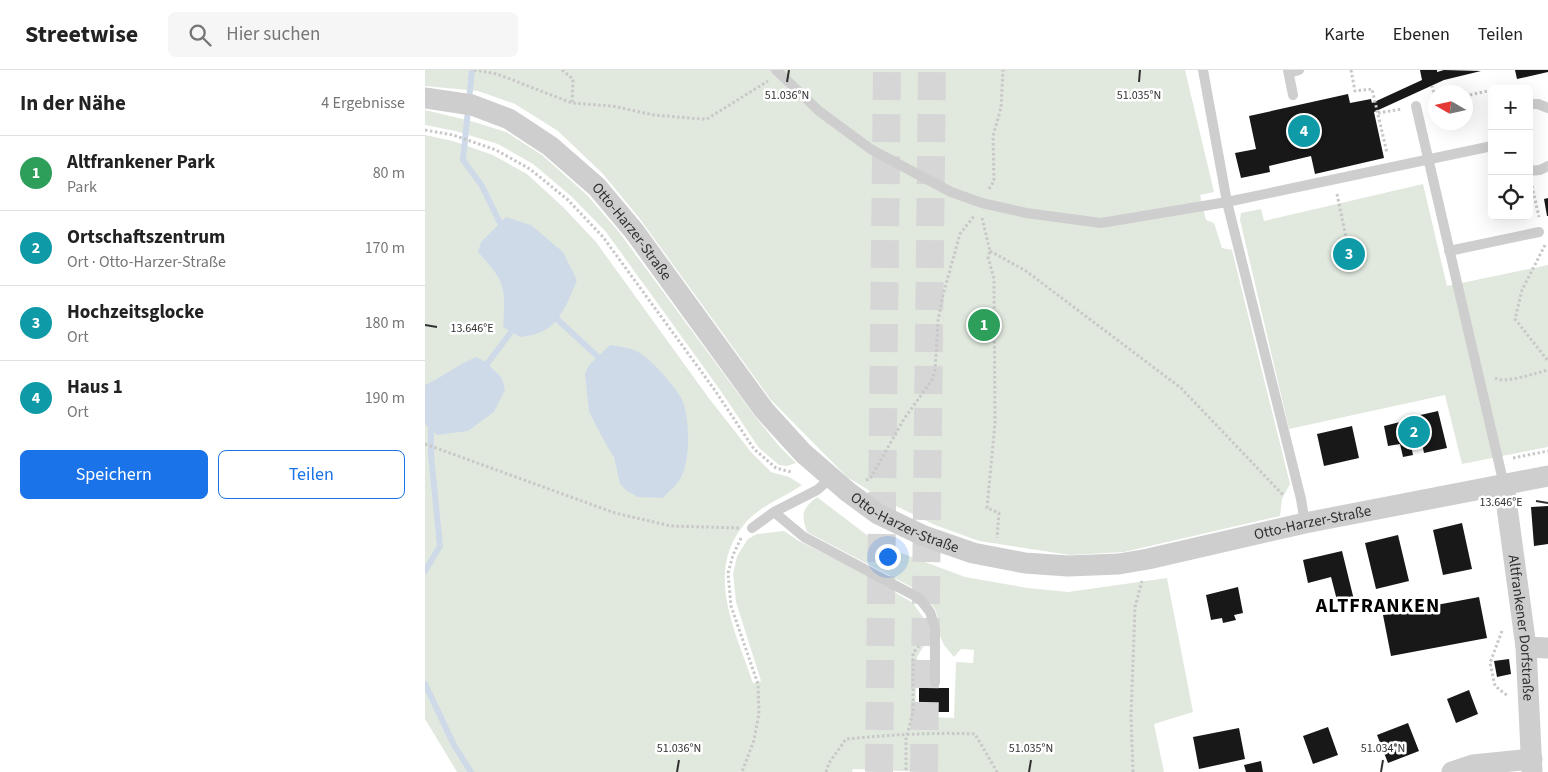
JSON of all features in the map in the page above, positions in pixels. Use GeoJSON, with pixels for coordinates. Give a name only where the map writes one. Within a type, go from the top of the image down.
{"type":"FeatureCollection","features":[{"type":"Feature","properties":{"kind":"street","name":"Otto-Harzer-Straße"},"geometry":{"type":"LineString","coordinates":[[425,98],[472,105],[509,119],[550,146],[597,187],[633,231],[764,410],[803,453],[824,484],[848,492],[878,514],[924,536],[973,554],[1025,563],[1068,566],[1119,564],[1149,559],[1305,523],[1548,476]]}},
{"type":"Feature","properties":{"kind":"street","name":"Altfrankener Dorfstraße"},"geometry":{"type":"LineString","coordinates":[[1504,485],[1526,647],[1532,766]]}},
{"type":"Feature","properties":{"kind":"street"},"geometry":{"type":"LineString","coordinates":[[1526,647],[1548,648]]}},
{"type":"Feature","properties":{"kind":"street"},"geometry":{"type":"LineString","coordinates":[[1452,772],[1473,764],[1532,766]]}},
{"type":"Feature","properties":{"kind":"lane"},"geometry":{"type":"LineString","coordinates":[[1203,70],[1227,202],[1301,499],[1305,523]]}},
{"type":"Feature","properties":{"kind":"lane"},"geometry":{"type":"LineString","coordinates":[[1292,71],[1293,95]]}},
{"type":"Feature","properties":{"kind":"lane"},"geometry":{"type":"LineString","coordinates":[[778,72],[819,111],[872,150],[937,185],[981,202],[1026,213],[1101,224],[1227,202],[1488,147]]}},
{"type":"Feature","properties":{"kind":"lane"},"geometry":{"type":"LineString","coordinates":[[1533,104],[1548,108]]}},
{"type":"Feature","properties":{"kind":"lane"},"geometry":{"type":"LineString","coordinates":[[1416,106],[1504,485]]}},
{"type":"Feature","properties":{"kind":"lane"},"geometry":{"type":"LineString","coordinates":[[1532,175],[1548,166]]}},
{"type":"Feature","properties":{"kind":"lane"},"geometry":{"type":"LineString","coordinates":[[1449,252],[1541,234]]}},
{"type":"Feature","properties":{"kind":"lane"},"geometry":{"type":"LineString","coordinates":[[752,528],[774,512],[824,484]]}},
{"type":"Feature","properties":{"kind":"lane"},"geometry":{"type":"LineString","coordinates":[[774,512],[804,537],[919,598],[930,612],[935,628],[935,682]]}},
{"type":"Feature","properties":{"kind":"path"},"geometry":{"type":"LineString","coordinates":[[474,70],[497,74],[572,103],[612,106],[654,115],[707,119],[778,72]]}},
{"type":"Feature","properties":{"kind":"path"},"geometry":{"type":"LineString","coordinates":[[562,70],[573,79],[572,103]]}},
{"type":"Feature","properties":{"kind":"path"},"geometry":{"type":"LineString","coordinates":[[981,202],[995,181],[993,136],[1001,108],[1003,70]]}},
{"type":"Feature","properties":{"kind":"path"},"geometry":{"type":"LineString","coordinates":[[1351,70],[1355,91],[1372,89],[1390,167]]}},
{"type":"Feature","properties":{"kind":"path"},"geometry":{"type":"LineString","coordinates":[[1473,94],[1488,91]]}},
{"type":"Feature","properties":{"kind":"path"},"geometry":{"type":"LineString","coordinates":[[425,130],[453,136],[496,150],[531,169],[567,200],[603,237],[714,389],[754,449],[776,468],[789,470],[824,484]]}},
{"type":"Feature","properties":{"kind":"path"},"geometry":{"type":"LineString","coordinates":[[1334,179],[1347,247]]}},
{"type":"Feature","properties":{"kind":"path"},"geometry":{"type":"LineString","coordinates":[[1533,190],[1539,218]]}},
{"type":"Feature","properties":{"kind":"path"},"geometry":{"type":"LineString","coordinates":[[848,492],[855,483],[871,479],[904,419],[932,380],[936,366],[943,295],[960,234],[971,219]]}},
{"type":"Feature","properties":{"kind":"path"},"geometry":{"type":"LineString","coordinates":[[984,224],[991,251],[988,257],[994,279],[995,423],[987,508],[999,513],[995,558]]}},
{"type":"Feature","properties":{"kind":"path"},"geometry":{"type":"LineString","coordinates":[[1541,234],[1545,246],[1522,290],[1515,319],[1548,361]]}},
{"type":"Feature","properties":{"kind":"path"},"geometry":{"type":"LineString","coordinates":[[1352,246],[1354,258],[1346,260],[1343,248],[1347,247],[1352,246]]}},
{"type":"Feature","properties":{"kind":"path"},"geometry":{"type":"LineString","coordinates":[[991,251],[1026,270],[1181,388],[1285,497],[1301,499]]}},
{"type":"Feature","properties":{"kind":"path"},"geometry":{"type":"LineString","coordinates":[[1478,376],[1489,374],[1498,380],[1507,380],[1548,370]]}},
{"type":"Feature","properties":{"kind":"path"},"geometry":{"type":"LineString","coordinates":[[425,444],[615,513],[671,526],[752,528]]}},
{"type":"Feature","properties":{"kind":"path"},"geometry":{"type":"LineString","coordinates":[[1498,460],[1548,451]]}},
{"type":"Feature","properties":{"kind":"path"},"geometry":{"type":"LineString","coordinates":[[742,772],[754,740],[759,714],[758,684],[731,606],[728,573],[739,541],[752,528]]}},
{"type":"Feature","properties":{"kind":"path"},"geometry":{"type":"LineString","coordinates":[[1133,772],[1131,717],[1135,607],[1149,559]]}},
{"type":"Feature","properties":{"kind":"path"},"geometry":{"type":"LineString","coordinates":[[1523,624],[1503,627],[1489,664],[1495,686],[1509,697],[1514,705],[1528,704]]}},
{"type":"Feature","properties":{"kind":"path"},"geometry":{"type":"LineString","coordinates":[[906,770],[907,733],[913,712],[913,654]]}},
{"type":"Feature","properties":{"kind":"path"},"geometry":{"type":"LineString","coordinates":[[826,772],[829,763],[846,739],[907,733],[945,732],[975,734],[997,772]]}},
{"type":"Feature","properties":{"kind":"shaded area"},"geometry":{"type":"Polygon","coordinates":[[[425,70],[1185,70],[1214,192],[1200,195],[1206,220],[1214,223],[1222,248],[1232,250],[1290,484],[1282,499],[1280,516],[1124,552],[1070,555],[979,541],[935,525],[888,502],[847,477],[771,400],[640,219],[603,174],[558,131],[515,104],[478,91],[425,86],[425,70]]]}},
{"type":"Feature","properties":{"kind":"shaded area"},"geometry":{"type":"Polygon","coordinates":[[[425,110],[506,132],[542,155],[586,194],[619,232],[757,419],[796,463],[787,466],[779,465],[759,448],[718,387],[606,232],[571,196],[533,164],[498,144],[455,131],[425,125],[425,110]]]}},
{"type":"Feature","properties":{"kind":"shaded area"},"geometry":{"type":"Polygon","coordinates":[[[425,135],[453,141],[493,155],[527,174],[563,207],[596,242],[708,397],[751,452],[771,472],[789,477],[802,485],[753,515],[734,540],[727,559],[725,580],[727,600],[738,642],[753,683],[761,681],[736,602],[733,574],[737,556],[748,539],[757,534],[784,531],[799,541],[857,570],[913,603],[925,620],[928,631],[928,639],[917,657],[915,716],[954,718],[956,662],[973,663],[974,650],[961,649],[954,657],[944,645],[940,636],[939,622],[935,609],[921,592],[807,532],[804,512],[808,505],[817,497],[880,545],[965,577],[1028,588],[1068,592],[1167,578],[1193,712],[1154,724],[1164,772],[924,772],[853,769],[852,772],[457,772],[425,719],[425,135]]]}},
{"type":"Feature","properties":{"kind":"shaded area"},"geometry":{"type":"Polygon","coordinates":[[[1423,184],[1447,286],[1548,265],[1548,447],[1462,464],[1445,395],[1289,429],[1240,220],[1241,213],[1261,209],[1264,221],[1423,184]]]}},
{"type":"Feature","properties":{"kind":"water"},"geometry":{"type":"Polygon","coordinates":[[[506,217],[531,225],[563,252],[577,280],[564,309],[555,322],[543,331],[520,337],[503,327],[504,293],[502,285],[494,271],[478,252],[481,242],[506,217]]]}},
{"type":"Feature","properties":{"kind":"water"},"geometry":{"type":"Polygon","coordinates":[[[610,345],[632,349],[643,355],[665,377],[683,402],[688,431],[686,464],[679,481],[663,498],[638,497],[627,491],[620,484],[614,457],[589,412],[585,374],[589,365],[610,345]]]}},
{"type":"Feature","properties":{"kind":"water"},"geometry":{"type":"Polygon","coordinates":[[[476,357],[486,362],[502,378],[505,390],[494,412],[468,431],[437,435],[425,424],[425,385],[476,357]]]}},
{"type":"Feature","properties":{"kind":"building"},"geometry":{"type":"Polygon","coordinates":[[[1420,70],[1437,70],[1437,72],[1444,70],[1481,71],[1428,85],[1428,87],[1374,112],[1384,158],[1315,174],[1311,156],[1269,166],[1270,172],[1241,178],[1235,153],[1256,149],[1249,116],[1348,94],[1350,103],[1371,99],[1372,103],[1422,80],[1420,70]]]}},
{"type":"Feature","properties":{"kind":"building"},"geometry":{"type":"Polygon","coordinates":[[[1515,70],[1548,70],[1548,72],[1517,79],[1515,70]]]}},
{"type":"Feature","properties":{"kind":"building"},"geometry":{"type":"Polygon","coordinates":[[[1548,198],[1548,216],[1547,216],[1544,199],[1548,198]]]}},
{"type":"Feature","properties":{"kind":"building"},"geometry":{"type":"Polygon","coordinates":[[[1438,411],[1447,448],[1424,453],[1421,439],[1410,441],[1413,455],[1403,457],[1400,444],[1388,446],[1384,426],[1438,411]]]}},
{"type":"Feature","properties":{"kind":"building"},"geometry":{"type":"Polygon","coordinates":[[[1352,426],[1359,458],[1324,466],[1317,434],[1352,426]]]}},
{"type":"Feature","properties":{"kind":"building"},"geometry":{"type":"Polygon","coordinates":[[[1548,506],[1548,544],[1534,546],[1531,507],[1548,506]]]}},
{"type":"Feature","properties":{"kind":"building"},"geometry":{"type":"Polygon","coordinates":[[[1462,523],[1472,569],[1443,575],[1433,530],[1462,523]]]}},
{"type":"Feature","properties":{"kind":"building"},"geometry":{"type":"Polygon","coordinates":[[[1398,535],[1409,581],[1376,589],[1365,543],[1398,535]]]}},
{"type":"Feature","properties":{"kind":"building"},"geometry":{"type":"Polygon","coordinates":[[[1342,551],[1354,600],[1338,604],[1331,577],[1308,583],[1303,560],[1342,551]]]}},
{"type":"Feature","properties":{"kind":"building"},"geometry":{"type":"Polygon","coordinates":[[[1238,587],[1243,613],[1234,615],[1236,620],[1223,623],[1222,618],[1211,620],[1206,595],[1238,587]]]}},
{"type":"Feature","properties":{"kind":"building"},"geometry":{"type":"Polygon","coordinates":[[[1479,597],[1487,638],[1391,656],[1383,615],[1479,597]]]}},
{"type":"Feature","properties":{"kind":"building"},"geometry":{"type":"Polygon","coordinates":[[[1509,659],[1511,674],[1497,677],[1494,661],[1509,659]]]}},
{"type":"Feature","properties":{"kind":"building"},"geometry":{"type":"Polygon","coordinates":[[[919,688],[949,688],[949,712],[919,712],[919,688]]]}},
{"type":"Feature","properties":{"kind":"building"},"geometry":{"type":"Polygon","coordinates":[[[1469,690],[1478,714],[1456,723],[1447,699],[1469,690]]]}},
{"type":"Feature","properties":{"kind":"building"},"geometry":{"type":"Polygon","coordinates":[[[1408,723],[1419,751],[1388,763],[1377,735],[1408,723]]]}},
{"type":"Feature","properties":{"kind":"building"},"geometry":{"type":"Polygon","coordinates":[[[1328,727],[1338,755],[1313,764],[1303,736],[1328,727]]]}},
{"type":"Feature","properties":{"kind":"building"},"geometry":{"type":"Polygon","coordinates":[[[1239,728],[1245,759],[1199,769],[1193,737],[1239,728]]]}},
{"type":"Feature","properties":{"kind":"building"},"geometry":{"type":"Polygon","coordinates":[[[1261,761],[1263,772],[1246,772],[1244,765],[1261,761]]]}},
{"type":"Feature","properties":{"kind":"waterway"},"geometry":{"type":"LineString","coordinates":[[472,70],[463,160],[482,186],[500,223]]}},
{"type":"Feature","properties":{"kind":"waterway"},"geometry":{"type":"LineString","coordinates":[[557,319],[597,356]]}},
{"type":"Feature","properties":{"kind":"waterway"},"geometry":{"type":"LineString","coordinates":[[484,368],[511,332]]}},
{"type":"Feature","properties":{"kind":"waterway"},"geometry":{"type":"LineString","coordinates":[[425,571],[440,546],[431,455],[431,422]]}},
{"type":"Feature","properties":{"kind":"waterway"},"geometry":{"type":"LineString","coordinates":[[425,684],[454,745],[471,772]]}},
{"type":"Feature","properties":{"kind":"tunnel"},"geometry":{"type":"LineString","coordinates":[[879,772],[887,70]]}},
{"type":"Feature","properties":{"kind":"tunnel"},"geometry":{"type":"LineString","coordinates":[[924,772],[932,70]]}},
{"type":"Feature","properties":{"kind":"place","name":"Haus 1"},"geometry":{"type":"Point","coordinates":[1304,131]}},
{"type":"Feature","properties":{"kind":"place","name":"Hochzeitsglocke"},"geometry":{"type":"Point","coordinates":[1349,254]}},
{"type":"Feature","properties":{"kind":"place","name":"Altfrankener Park"},"geometry":{"type":"Point","coordinates":[984,325]}},
{"type":"Feature","properties":{"kind":"place","name":"Ortschaftszentrum"},"geometry":{"type":"Point","coordinates":[1414,432]}},
{"type":"Feature","properties":{"kind":"district","name":"ALTFRANKEN"},"geometry":{"type":"Point","coordinates":[1378,606]}}]}
